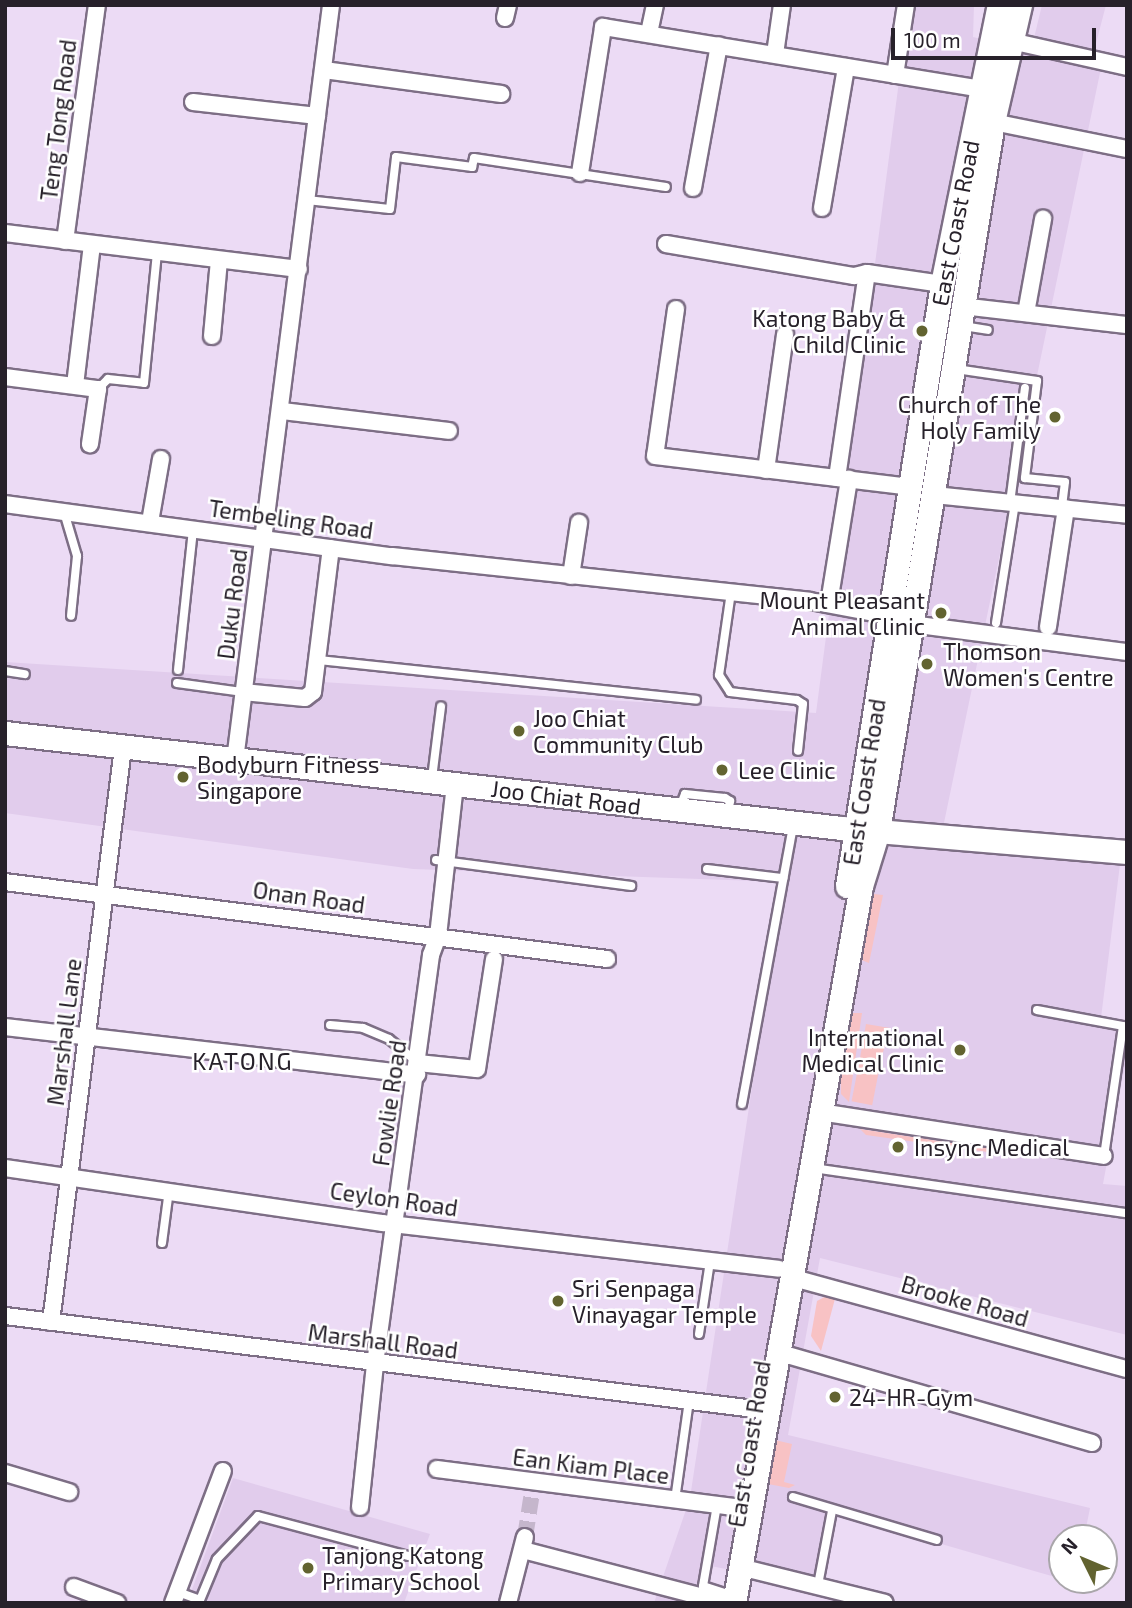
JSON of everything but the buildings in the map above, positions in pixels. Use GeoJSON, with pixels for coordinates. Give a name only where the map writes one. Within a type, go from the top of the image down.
{"type":"FeatureCollection","features":[{"type":"Feature","properties":{"kind":"main road","name":"East Coast Road"},"geometry":{"type":"LineString","coordinates":[[735,1563],[728,1506],[755,1409],[810,1167],[861,886],[897,616],[910,487],[942,289],[999,5]]}},
{"type":"Feature","properties":{"kind":"main road","name":"East Coast Road"},"geometry":{"type":"LineString","coordinates":[[897,616],[934,495],[992,124],[1020,5]]}},
{"type":"Feature","properties":{"kind":"main road","name":"Joo Chiat Road"},"geometry":{"type":"LineString","coordinates":[[5,733],[235,761],[868,830],[1127,852]]}},
{"type":"Feature","properties":{"kind":"main road","name":"East Coast Road"},"geometry":{"type":"LineString","coordinates":[[735,1563],[776,1357],[787,1271],[868,830]]}},
{"type":"Feature","properties":{"kind":"main road"},"geometry":{"type":"LineString","coordinates":[[726,1600],[735,1563]]}},
{"type":"Feature","properties":{"kind":"street","name":"Teng Tong Road"},"geometry":{"type":"LineString","coordinates":[[65,241],[97,5]]}},
{"type":"Feature","properties":{"kind":"street","name":"Duku Road"},"geometry":{"type":"LineString","coordinates":[[235,761],[282,411],[331,5]]}},
{"type":"Feature","properties":{"kind":"street"},"geometry":{"type":"LineString","coordinates":[[649,33],[654,5]]}},
{"type":"Feature","properties":{"kind":"street"},"geometry":{"type":"LineString","coordinates":[[775,54],[782,5]]}},
{"type":"Feature","properties":{"kind":"street"},"geometry":{"type":"LineString","coordinates":[[895,75],[906,5]]}},
{"type":"Feature","properties":{"kind":"street"},"geometry":{"type":"LineString","coordinates":[[580,173],[603,27],[981,89]]}},
{"type":"Feature","properties":{"kind":"street"},"geometry":{"type":"LineString","coordinates":[[1011,41],[1127,67]]}},
{"type":"Feature","properties":{"kind":"street"},"geometry":{"type":"LineString","coordinates":[[693,188],[719,45]]}},
{"type":"Feature","properties":{"kind":"street"},"geometry":{"type":"LineString","coordinates":[[822,208],[846,67]]}},
{"type":"Feature","properties":{"kind":"street"},"geometry":{"type":"LineString","coordinates":[[324,70],[501,94]]}},
{"type":"Feature","properties":{"kind":"street"},"geometry":{"type":"LineString","coordinates":[[193,102],[317,116]]}},
{"type":"Feature","properties":{"kind":"street"},"geometry":{"type":"LineString","coordinates":[[992,124],[1127,149]]}},
{"type":"Feature","properties":{"kind":"street"},"geometry":{"type":"LineString","coordinates":[[1026,313],[1043,219]]}},
{"type":"Feature","properties":{"kind":"street"},"geometry":{"type":"LineString","coordinates":[[5,233],[299,268]]}},
{"type":"Feature","properties":{"kind":"street"},"geometry":{"type":"LineString","coordinates":[[75,385],[92,244]]}},
{"type":"Feature","properties":{"kind":"street"},"geometry":{"type":"LineString","coordinates":[[666,244],[942,289]]}},
{"type":"Feature","properties":{"kind":"street"},"geometry":{"type":"LineString","coordinates":[[212,337],[219,260]]}},
{"type":"Feature","properties":{"kind":"street"},"geometry":{"type":"LineString","coordinates":[[834,604],[843,478],[863,277]]}},
{"type":"Feature","properties":{"kind":"street"},"geometry":{"type":"LineString","coordinates":[[676,309],[655,456],[910,487]]}},
{"type":"Feature","properties":{"kind":"street"},"geometry":{"type":"LineString","coordinates":[[961,316],[1026,313],[1127,325]]}},
{"type":"Feature","properties":{"kind":"street"},"geometry":{"type":"LineString","coordinates":[[766,470],[785,334]]}},
{"type":"Feature","properties":{"kind":"street"},"geometry":{"type":"LineString","coordinates":[[5,377],[98,388],[90,444]]}},
{"type":"Feature","properties":{"kind":"street"},"geometry":{"type":"LineString","coordinates":[[282,411],[449,431]]}},
{"type":"Feature","properties":{"kind":"street"},"geometry":{"type":"LineString","coordinates":[[150,522],[161,459]]}},
{"type":"Feature","properties":{"kind":"street"},"geometry":{"type":"LineString","coordinates":[[934,495],[1127,515]]}},
{"type":"Feature","properties":{"kind":"street","name":"Tembeling Road"},"geometry":{"type":"LineString","coordinates":[[5,504],[331,548],[834,604],[897,616]]}},
{"type":"Feature","properties":{"kind":"street"},"geometry":{"type":"LineString","coordinates":[[1048,626],[1064,508]]}},
{"type":"Feature","properties":{"kind":"street"},"geometry":{"type":"LineString","coordinates":[[571,576],[579,523]]}},
{"type":"Feature","properties":{"kind":"street"},"geometry":{"type":"LineString","coordinates":[[243,692],[309,697],[318,660],[331,548]]}},
{"type":"Feature","properties":{"kind":"street"},"geometry":{"type":"LineString","coordinates":[[897,616],[1127,652]]}},
{"type":"Feature","properties":{"kind":"street","name":"Marshall Lane"},"geometry":{"type":"LineString","coordinates":[[51,1322],[71,1175],[84,1037],[123,747]]}},
{"type":"Feature","properties":{"kind":"street","name":"Fowlie Road"},"geometry":{"type":"LineString","coordinates":[[360,1507],[375,1364],[431,955],[441,861],[445,783]]}},
{"type":"Feature","properties":{"kind":"street","name":"Onan Road"},"geometry":{"type":"LineString","coordinates":[[5,882],[607,959]]}},
{"type":"Feature","properties":{"kind":"street"},"geometry":{"type":"LineString","coordinates":[[5,1027],[417,1069],[477,1069],[494,959]]}},
{"type":"Feature","properties":{"kind":"street"},"geometry":{"type":"LineString","coordinates":[[820,1112],[1104,1156]]}},
{"type":"Feature","properties":{"kind":"street","name":"Ceylon Road"},"geometry":{"type":"LineString","coordinates":[[5,1168],[71,1175],[394,1224],[787,1271]]}},
{"type":"Feature","properties":{"kind":"street","name":"Brooke Road"},"geometry":{"type":"LineString","coordinates":[[787,1271],[1127,1360]]}},
{"type":"Feature","properties":{"kind":"street","name":"Brooke Road"},"geometry":{"type":"LineString","coordinates":[[787,1271],[1127,1369]]}},
{"type":"Feature","properties":{"kind":"street","name":"Marshall Road"},"geometry":{"type":"LineString","coordinates":[[5,1316],[375,1364],[755,1409]]}},
{"type":"Feature","properties":{"kind":"street","name":"East Coast Road"},"geometry":{"type":"LineString","coordinates":[[776,1357],[842,1374],[924,1402],[935,1399],[1092,1443]]}},
{"type":"Feature","properties":{"kind":"street","name":"Ean Kiam Place"},"geometry":{"type":"LineString","coordinates":[[437,1469],[533,1487],[728,1506]]}},
{"type":"Feature","properties":{"kind":"street"},"geometry":{"type":"LineString","coordinates":[[175,1597],[223,1471]]}},
{"type":"Feature","properties":{"kind":"street"},"geometry":{"type":"LineString","coordinates":[[5,1473],[69,1492]]}},
{"type":"Feature","properties":{"kind":"street"},"geometry":{"type":"LineString","coordinates":[[508,1603],[524,1544],[726,1600]]}},
{"type":"Feature","properties":{"kind":"street"},"geometry":{"type":"LineString","coordinates":[[735,1563],[885,1603]]}},
{"type":"Feature","properties":{"kind":"street"},"geometry":{"type":"LineString","coordinates":[[74,1587],[117,1603]]}},
{"type":"Feature","properties":{"kind":"lane"},"geometry":{"type":"LineString","coordinates":[[307,200],[390,209],[396,157],[472,167],[474,158],[666,187]]}},
{"type":"Feature","properties":{"kind":"lane"},"geometry":{"type":"LineString","coordinates":[[98,388],[108,379],[144,383],[157,252]]}},
{"type":"Feature","properties":{"kind":"lane"},"geometry":{"type":"LineString","coordinates":[[961,316],[988,330]]}},
{"type":"Feature","properties":{"kind":"lane"},"geometry":{"type":"LineString","coordinates":[[953,369],[1037,381],[1025,478],[1065,482],[1064,508]]}},
{"type":"Feature","properties":{"kind":"lane"},"geometry":{"type":"LineString","coordinates":[[996,623],[1013,503],[1025,388]]}},
{"type":"Feature","properties":{"kind":"lane"},"geometry":{"type":"LineString","coordinates":[[64,512],[77,556],[71,616]]}},
{"type":"Feature","properties":{"kind":"lane"},"geometry":{"type":"LineString","coordinates":[[178,670],[193,529]]}},
{"type":"Feature","properties":{"kind":"lane"},"geometry":{"type":"LineString","coordinates":[[731,592],[719,675],[730,692],[797,700],[803,704],[798,751]]}},
{"type":"Feature","properties":{"kind":"lane"},"geometry":{"type":"LineString","coordinates":[[318,660],[696,700]]}},
{"type":"Feature","properties":{"kind":"lane"},"geometry":{"type":"LineString","coordinates":[[5,671],[25,674]]}},
{"type":"Feature","properties":{"kind":"lane"},"geometry":{"type":"LineString","coordinates":[[177,683],[243,692]]}},
{"type":"Feature","properties":{"kind":"lane"},"geometry":{"type":"LineString","coordinates":[[441,707],[445,783]]}},
{"type":"Feature","properties":{"kind":"lane"},"geometry":{"type":"LineString","coordinates":[[742,1104],[793,822]]}},
{"type":"Feature","properties":{"kind":"lane"},"geometry":{"type":"LineString","coordinates":[[441,861],[631,886]]}},
{"type":"Feature","properties":{"kind":"lane"},"geometry":{"type":"LineString","coordinates":[[706,869],[783,878]]}},
{"type":"Feature","properties":{"kind":"lane"},"geometry":{"type":"LineString","coordinates":[[1037,1010],[1123,1026],[1104,1156]]}},
{"type":"Feature","properties":{"kind":"lane"},"geometry":{"type":"LineString","coordinates":[[330,1025],[363,1028],[389,1039],[404,1047],[417,1069]]}},
{"type":"Feature","properties":{"kind":"lane"},"geometry":{"type":"LineString","coordinates":[[810,1167],[1127,1213]]}},
{"type":"Feature","properties":{"kind":"lane"},"geometry":{"type":"LineString","coordinates":[[162,1243],[169,1190]]}},
{"type":"Feature","properties":{"kind":"lane"},"geometry":{"type":"LineString","coordinates":[[699,1334],[710,1261]]}},
{"type":"Feature","properties":{"kind":"lane"},"geometry":{"type":"LineString","coordinates":[[674,1500],[689,1401]]}},
{"type":"Feature","properties":{"kind":"lane"},"geometry":{"type":"LineString","coordinates":[[793,1497],[832,1511],[937,1540]]}},
{"type":"Feature","properties":{"kind":"lane"},"geometry":{"type":"LineString","coordinates":[[726,1600],[703,1586],[728,1506]]}},
{"type":"Feature","properties":{"kind":"lane"},"geometry":{"type":"LineString","coordinates":[[818,1585],[832,1511]]}},
{"type":"Feature","properties":{"kind":"lane"},"geometry":{"type":"LineString","coordinates":[[175,1597],[199,1601],[217,1559],[258,1516],[408,1556]]}},
{"type":"Feature","properties":{"kind":"shaded area"},"geometry":{"type":"Polygon","coordinates":[[[909,5],[974,5],[973,37],[1101,68],[940,842],[1122,848],[1101,1018],[1127,1023],[1127,1054],[1103,1184],[1127,1186],[1127,1335],[820,1258],[788,1435],[1090,1508],[1087,1524],[1048,1524],[1048,1575],[828,1511],[815,1587],[706,1565],[698,1603],[654,1603],[690,1498],[783,882],[413,869],[5,813],[5,662],[816,713],[909,5]]]}},
{"type":"Feature","properties":{"kind":"shaded area"},"geometry":{"type":"Polygon","coordinates":[[[1042,5],[1106,5],[1094,51],[1034,38],[1042,5]]]}},
{"type":"Feature","properties":{"kind":"shaded area"},"geometry":{"type":"Polygon","coordinates":[[[874,894],[883,895],[869,963],[859,959],[874,894]]]}},
{"type":"Feature","properties":{"kind":"shaded area"},"geometry":{"type":"Polygon","coordinates":[[[849,1013],[862,1013],[849,1102],[841,1094],[840,1046],[849,1013]]]}},
{"type":"Feature","properties":{"kind":"shaded area"},"geometry":{"type":"Polygon","coordinates":[[[866,1024],[890,1028],[880,1063],[860,1058],[866,1024]]]}},
{"type":"Feature","properties":{"kind":"shaded area"},"geometry":{"type":"Polygon","coordinates":[[[859,1063],[880,1067],[872,1105],[852,1101],[859,1063]]]}},
{"type":"Feature","properties":{"kind":"shaded area"},"geometry":{"type":"Polygon","coordinates":[[[860,1129],[998,1150],[1002,1154],[866,1135],[860,1129]]]}},
{"type":"Feature","properties":{"kind":"shaded area"},"geometry":{"type":"Polygon","coordinates":[[[830,1294],[836,1295],[821,1351],[811,1336],[817,1301],[830,1294]]]}},
{"type":"Feature","properties":{"kind":"shaded area"},"geometry":{"type":"Polygon","coordinates":[[[775,1440],[792,1444],[784,1482],[795,1485],[789,1488],[768,1484],[775,1440]]]}},
{"type":"Feature","properties":{"kind":"shaded area","name":"Tanjong Katong Primary School"},"geometry":{"type":"Polygon","coordinates":[[[233,1478],[430,1534],[404,1603],[187,1603],[233,1478]]]}},
{"type":"Feature","properties":{"kind":"tunnel"},"geometry":{"type":"LineString","coordinates":[[525,1537],[532,1493]]}},
{"type":"Feature","properties":{"kind":"place","name":"Katong Baby & Child Clinic"},"geometry":{"type":"Point","coordinates":[922,331]}},
{"type":"Feature","properties":{"kind":"place","name":"Church of The Holy Family"},"geometry":{"type":"Point","coordinates":[1055,417]}},
{"type":"Feature","properties":{"kind":"place","name":"Mount Pleasant Animal Clinic"},"geometry":{"type":"Point","coordinates":[941,613]}},
{"type":"Feature","properties":{"kind":"place","name":"Thomson Women's Centre"},"geometry":{"type":"Point","coordinates":[927,664]}},
{"type":"Feature","properties":{"kind":"place","name":"Joo Chiat Community Club"},"geometry":{"type":"Point","coordinates":[519,731]}},
{"type":"Feature","properties":{"kind":"place","name":"Lee Clinic"},"geometry":{"type":"Point","coordinates":[722,770]}},
{"type":"Feature","properties":{"kind":"place","name":"Bodyburn Fitness Singapore"},"geometry":{"type":"Point","coordinates":[183,777]}},
{"type":"Feature","properties":{"kind":"place","name":"International Medical Clinic"},"geometry":{"type":"Point","coordinates":[960,1050]}},
{"type":"Feature","properties":{"kind":"place","name":"Insync Medical"},"geometry":{"type":"Point","coordinates":[898,1147]}},
{"type":"Feature","properties":{"kind":"place","name":"Sri Senpaga Vinayagar Temple"},"geometry":{"type":"Point","coordinates":[558,1301]}},
{"type":"Feature","properties":{"kind":"place","name":"24-HR-Gym"},"geometry":{"type":"Point","coordinates":[835,1397]}},
{"type":"Feature","properties":{"kind":"place","name":"Tanjong Katong Primary School"},"geometry":{"type":"Point","coordinates":[308,1568]}},
{"type":"Feature","properties":{"kind":"district","name":"KATONG"},"geometry":{"type":"Point","coordinates":[243,1061]}}]}
